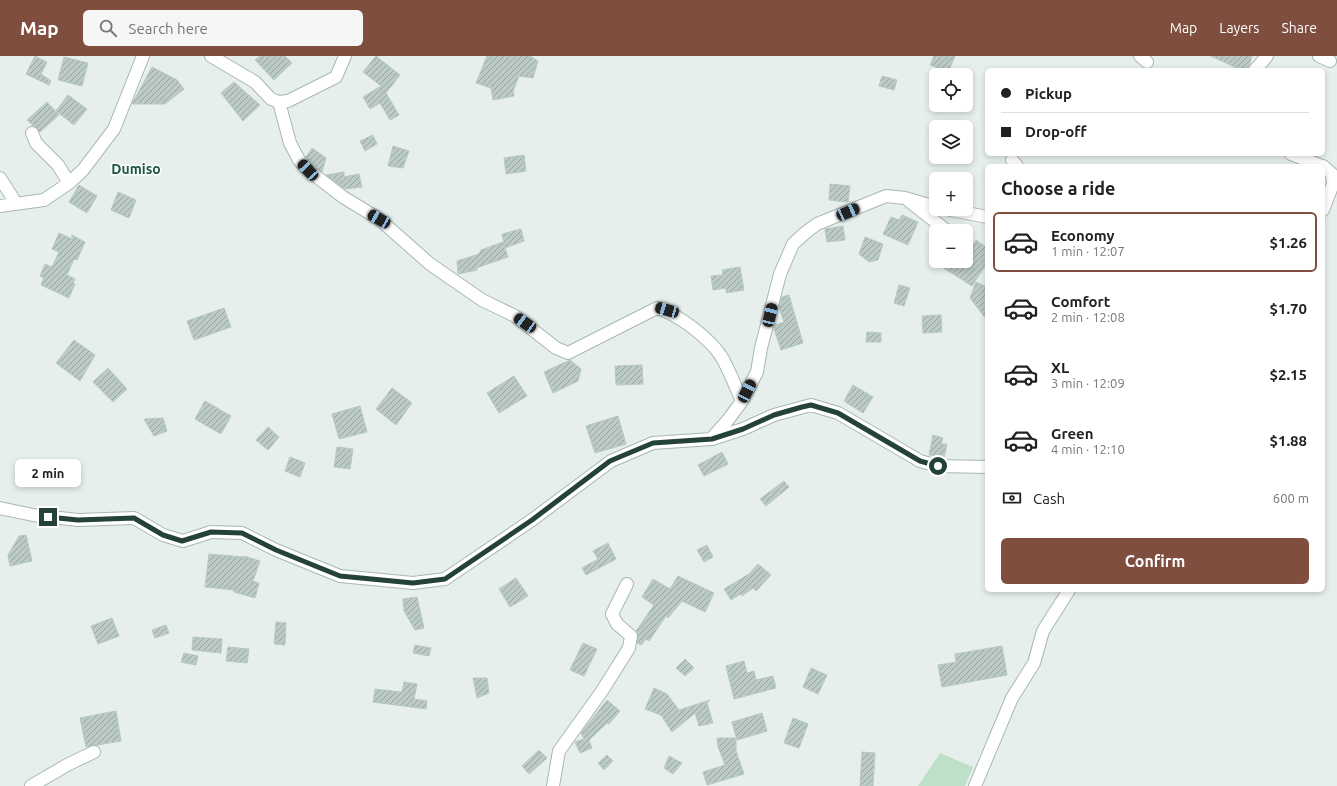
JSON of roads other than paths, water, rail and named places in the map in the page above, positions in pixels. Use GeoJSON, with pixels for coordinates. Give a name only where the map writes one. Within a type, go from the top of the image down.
{"type":"FeatureCollection","features":[{"type":"Feature","properties":{"kind":"street"},"geometry":{"type":"LineString","coordinates":[[0,206],[44,200],[69,183],[83,170],[114,129],[143,56]]}},
{"type":"Feature","properties":{"kind":"street"},"geometry":{"type":"LineString","coordinates":[[211,56],[255,82],[271,99],[279,102],[288,101],[336,77],[344,56]]}},
{"type":"Feature","properties":{"kind":"street"},"geometry":{"type":"LineString","coordinates":[[1257,68],[1268,56]]}},
{"type":"Feature","properties":{"kind":"street"},"geometry":{"type":"LineString","coordinates":[[1319,56],[1330,62]]}},
{"type":"Feature","properties":{"kind":"street"},"geometry":{"type":"LineString","coordinates":[[279,102],[290,143],[299,160],[308,170],[348,200],[384,222],[430,264],[482,300],[516,316],[556,348],[568,353],[657,308],[662,309],[676,315],[704,338],[720,355],[742,401]]}},
{"type":"Feature","properties":{"kind":"street"},"geometry":{"type":"LineString","coordinates":[[32,133],[36,143],[58,165],[69,183]]}},
{"type":"Feature","properties":{"kind":"street"},"geometry":{"type":"LineString","coordinates":[[1296,156],[1318,164]]}},
{"type":"Feature","properties":{"kind":"street"},"geometry":{"type":"LineString","coordinates":[[1325,168],[1332,174],[1334,184],[1325,205]]}},
{"type":"Feature","properties":{"kind":"street"},"geometry":{"type":"LineString","coordinates":[[0,178],[16,203]]}},
{"type":"Feature","properties":{"kind":"street"},"geometry":{"type":"LineString","coordinates":[[712,439],[742,401],[757,372],[761,348],[780,274],[793,244],[817,224],[886,196],[905,198],[929,205]]}},
{"type":"Feature","properties":{"kind":"street"},"geometry":{"type":"LineString","coordinates":[[905,198],[937,224]]}},
{"type":"Feature","properties":{"kind":"street"},"geometry":{"type":"LineString","coordinates":[[973,214],[985,217]]}},
{"type":"Feature","properties":{"kind":"street"},"geometry":{"type":"LineString","coordinates":[[0,508],[33,515],[78,520],[134,518],[163,535],[182,541],[211,532],[242,533],[276,550],[340,576],[413,583],[445,579],[532,520],[610,461],[653,443],[712,439],[743,429],[774,415],[811,405],[838,413],[920,461],[938,466],[985,467]]}},
{"type":"Feature","properties":{"kind":"street"},"geometry":{"type":"LineString","coordinates":[[553,786],[559,751],[602,691],[629,648],[631,636],[617,624],[612,614],[627,584]]}},
{"type":"Feature","properties":{"kind":"street"},"geometry":{"type":"LineString","coordinates":[[975,786],[1012,698],[1034,663],[1043,631],[1068,592]]}},
{"type":"Feature","properties":{"kind":"street"},"geometry":{"type":"LineString","coordinates":[[31,786],[67,765],[94,752]]}},
{"type":"Feature","properties":{"kind":"district","name":"Dumiso"},"geometry":{"type":"Point","coordinates":[136,169]}}]}
